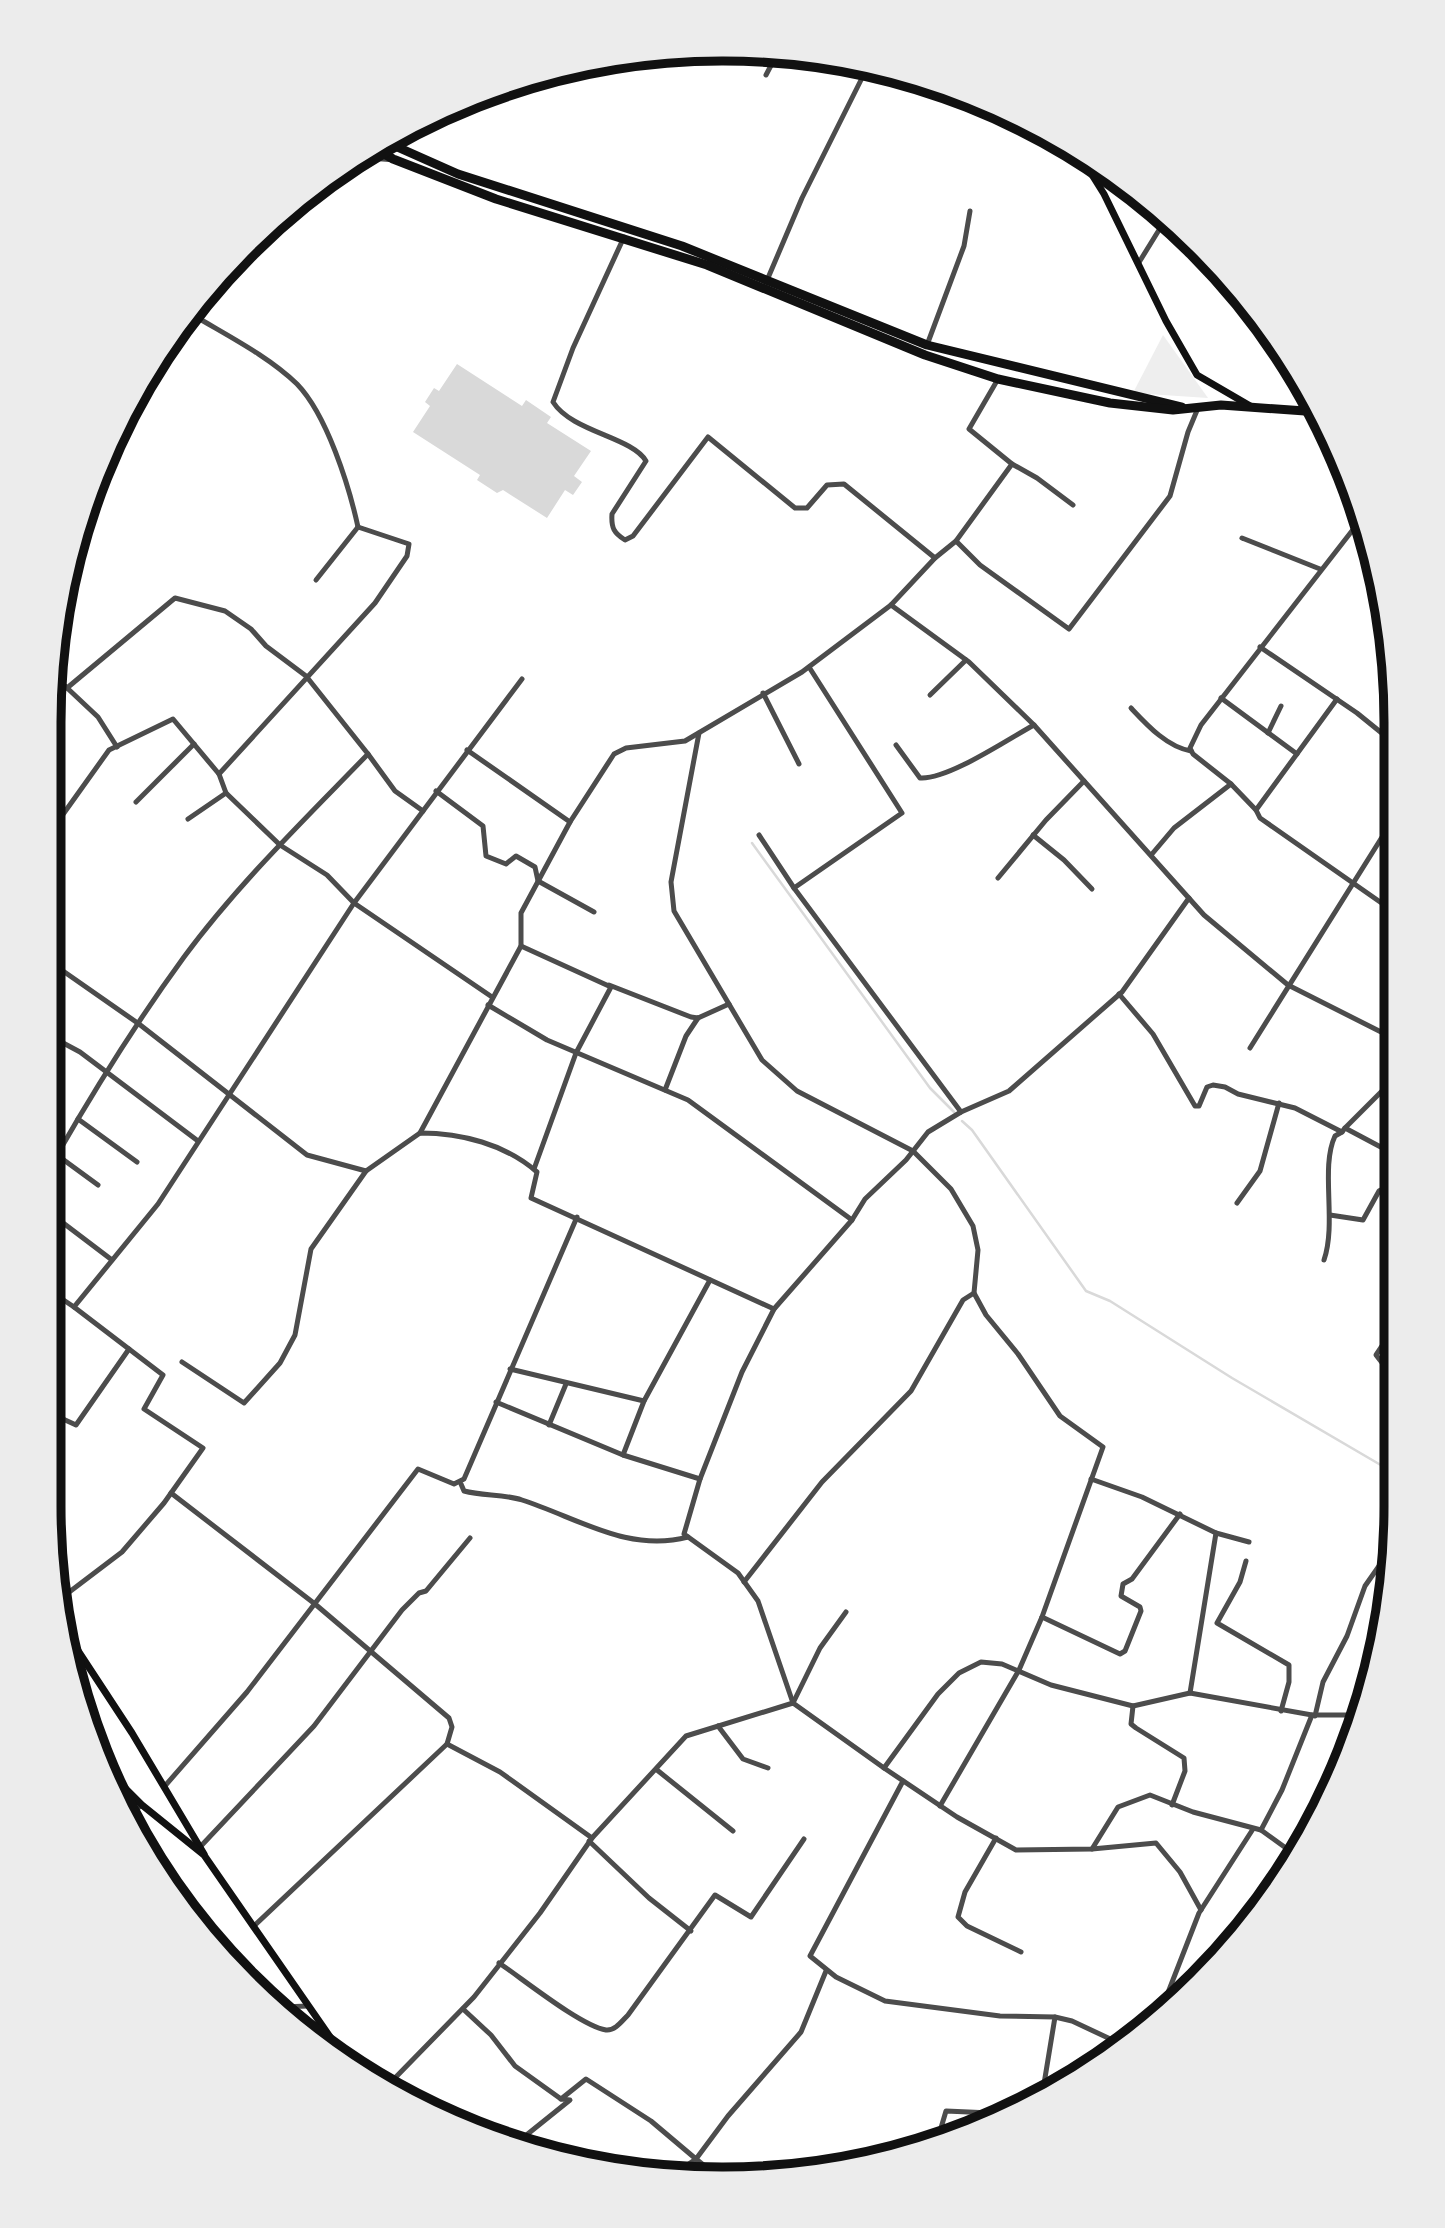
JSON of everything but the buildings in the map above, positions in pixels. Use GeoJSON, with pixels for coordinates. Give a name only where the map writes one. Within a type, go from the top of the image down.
{"type":"FeatureCollection","features":[{"type":"Feature","properties":{"kind":"highway"},"geometry":{"type":"LineString","coordinates":[[397,147],[458,174],[682,246],[768,278],[927,345],[1176,406]]}},
{"type":"Feature","properties":{"kind":"highway"},"geometry":{"type":"LineString","coordinates":[[385,154],[496,198],[707,265],[925,355],[998,379],[1044,386],[1110,403],[1306,411]]}},
{"type":"Feature","properties":{"kind":"highway"},"geometry":{"type":"LineString","coordinates":[[1044,386],[1046,375]]}},
{"type":"Feature","properties":{"kind":"main road"},"geometry":{"type":"LineString","coordinates":[[1092,174],[1197,375],[1255,409]]}},
{"type":"Feature","properties":{"kind":"main road"},"geometry":{"type":"LineString","coordinates":[[78,1650],[132,1733],[204,1855],[330,2037]]}},
{"type":"Feature","properties":{"kind":"main road"},"geometry":{"type":"LineString","coordinates":[[124,1786],[142,1805],[204,1855]]}},
{"type":"Feature","properties":{"kind":"street"},"geometry":{"type":"LineString","coordinates":[[766,75],[772,64]]}},
{"type":"Feature","properties":{"kind":"street"},"geometry":{"type":"LineString","coordinates":[[768,278],[802,198],[863,77]]}},
{"type":"Feature","properties":{"kind":"street"},"geometry":{"type":"LineString","coordinates":[[379,158],[393,159]]}},
{"type":"Feature","properties":{"kind":"street"},"geometry":{"type":"LineString","coordinates":[[927,345],[964,246],[970,211]]}},
{"type":"Feature","properties":{"kind":"street"},"geometry":{"type":"LineString","coordinates":[[1138,264],[1161,227]]}},
{"type":"Feature","properties":{"kind":"street"},"geometry":{"type":"LineString","coordinates":[[624,237],[573,348],[552,402],[576,423],[637,452],[646,461],[612,514],[611,524],[615,533],[625,540],[633,536],[709,437],[795,508],[807,508],[827,485],[844,484],[935,558]]}},
{"type":"Feature","properties":{"kind":"street"},"geometry":{"type":"LineString","coordinates":[[199,319],[265,359],[298,386],[346,475],[358,527]]}},
{"type":"Feature","properties":{"kind":"street"},"geometry":{"type":"LineString","coordinates":[[998,379],[970,429],[1012,464],[1037,478],[1073,505]]}},
{"type":"Feature","properties":{"kind":"street"},"geometry":{"type":"LineString","coordinates":[[956,541],[980,565],[1069,629],[1170,496],[1198,406]]}},
{"type":"Feature","properties":{"kind":"street"},"geometry":{"type":"LineString","coordinates":[[182,1362],[244,1403],[281,1363],[295,1335],[311,1249],[366,1171],[420,1133],[521,946],[521,913],[570,822],[614,754],[626,748],[685,741],[808,667],[891,605],[935,558],[956,541],[1012,464]]}},
{"type":"Feature","properties":{"kind":"street"},"geometry":{"type":"LineString","coordinates":[[316,580],[358,527]]}},
{"type":"Feature","properties":{"kind":"street"},"geometry":{"type":"LineString","coordinates":[[219,774],[374,603],[407,556],[409,544],[358,527]]}},
{"type":"Feature","properties":{"kind":"street"},"geometry":{"type":"LineString","coordinates":[[1191,751],[1201,725],[1354,528]]}},
{"type":"Feature","properties":{"kind":"street"},"geometry":{"type":"LineString","coordinates":[[1242,538],[1320,569]]}},
{"type":"Feature","properties":{"kind":"street"},"geometry":{"type":"LineString","coordinates":[[117,747],[97,717],[65,686],[133,635],[161,607],[175,598],[225,611],[306,676],[395,791],[423,811]]}},
{"type":"Feature","properties":{"kind":"street"},"geometry":{"type":"LineString","coordinates":[[891,605],[966,660],[1034,725],[1205,915],[1288,985],[1384,1033]]}},
{"type":"Feature","properties":{"kind":"street"},"geometry":{"type":"LineString","coordinates":[[1260,647],[1337,699],[1384,735]]}},
{"type":"Feature","properties":{"kind":"street"},"geometry":{"type":"LineString","coordinates":[[930,695],[966,660]]}},
{"type":"Feature","properties":{"kind":"street"},"geometry":{"type":"LineString","coordinates":[[794,888],[902,813],[808,667]]}},
{"type":"Feature","properties":{"kind":"street"},"geometry":{"type":"LineString","coordinates":[[74,1307],[158,1204],[354,903],[522,679]]}},
{"type":"Feature","properties":{"kind":"street"},"geometry":{"type":"LineString","coordinates":[[763,694],[799,764]]}},
{"type":"Feature","properties":{"kind":"street"},"geometry":{"type":"LineString","coordinates":[[1221,698],[1297,754]]}},
{"type":"Feature","properties":{"kind":"street"},"geometry":{"type":"LineString","coordinates":[[1256,810],[1337,699]]}},
{"type":"Feature","properties":{"kind":"street"},"geometry":{"type":"LineString","coordinates":[[1268,733],[1281,706]]}},
{"type":"Feature","properties":{"kind":"street"},"geometry":{"type":"LineString","coordinates":[[1131,708],[1157,733],[1180,749],[1191,751],[1231,784],[1260,817],[1384,904]]}},
{"type":"Feature","properties":{"kind":"street"},"geometry":{"type":"LineString","coordinates":[[61,817],[109,750],[173,719],[219,774],[226,793],[280,845],[327,875],[354,903],[492,997]]}},
{"type":"Feature","properties":{"kind":"street"},"geometry":{"type":"LineString","coordinates":[[896,744],[920,778],[929,779],[974,759],[1034,725]]}},
{"type":"Feature","properties":{"kind":"street"},"geometry":{"type":"LineString","coordinates":[[699,733],[671,882],[674,911],[762,1060],[797,1091],[913,1151],[950,1189],[972,1226],[978,1250],[974,1293],[1060,1416],[1103,1447],[1042,1617],[1018,1670],[940,1805]]}},
{"type":"Feature","properties":{"kind":"street"},"geometry":{"type":"LineString","coordinates":[[136,802],[194,744]]}},
{"type":"Feature","properties":{"kind":"street"},"geometry":{"type":"LineString","coordinates":[[467,750],[570,822]]}},
{"type":"Feature","properties":{"kind":"street"},"geometry":{"type":"LineString","coordinates":[[61,1143],[185,956],[280,845],[368,754]]}},
{"type":"Feature","properties":{"kind":"street"},"geometry":{"type":"LineString","coordinates":[[998,878],[1033,835],[1084,781]]}},
{"type":"Feature","properties":{"kind":"street"},"geometry":{"type":"LineString","coordinates":[[1152,854],[1174,828],[1231,784]]}},
{"type":"Feature","properties":{"kind":"street"},"geometry":{"type":"LineString","coordinates":[[436,792],[483,826],[486,856],[506,864],[516,856],[535,867],[538,881],[594,912]]}},
{"type":"Feature","properties":{"kind":"street"},"geometry":{"type":"LineString","coordinates":[[188,819],[226,793]]}},
{"type":"Feature","properties":{"kind":"street"},"geometry":{"type":"LineString","coordinates":[[1250,1048],[1384,834]]}},
{"type":"Feature","properties":{"kind":"street"},"geometry":{"type":"LineString","coordinates":[[759,835],[794,888],[961,1112]]}},
{"type":"Feature","properties":{"kind":"street"},"geometry":{"type":"LineString","coordinates":[[1033,835],[1064,860],[1091,889]]}},
{"type":"Feature","properties":{"kind":"street"},"geometry":{"type":"LineString","coordinates":[[1189,898],[1119,994],[1009,1091],[961,1112],[928,1132],[865,1199],[852,1220],[775,1309],[742,1372],[700,1479],[684,1534],[738,1573],[758,1601],[793,1703],[940,1805],[1016,1850],[1092,1849],[1156,1843],[1180,1872],[1201,1910]]}},
{"type":"Feature","properties":{"kind":"street"},"geometry":{"type":"LineString","coordinates":[[521,946],[611,987],[576,1053],[534,1169]]}},
{"type":"Feature","properties":{"kind":"street"},"geometry":{"type":"LineString","coordinates":[[61,970],[139,1024],[307,1154],[366,1171]]}},
{"type":"Feature","properties":{"kind":"street"},"geometry":{"type":"LineString","coordinates":[[606,985],[615,985],[698,1018]]}},
{"type":"Feature","properties":{"kind":"street"},"geometry":{"type":"LineString","coordinates":[[1119,994],[1153,1034],[1195,1106],[1199,1105],[1207,1087],[1213,1085],[1295,1108],[1384,1149]]}},
{"type":"Feature","properties":{"kind":"street"},"geometry":{"type":"LineString","coordinates":[[488,1004],[576,1053],[688,1100],[852,1220]]}},
{"type":"Feature","properties":{"kind":"street"},"geometry":{"type":"LineString","coordinates":[[665,1090],[686,1036],[698,1018],[729,1004]]}},
{"type":"Feature","properties":{"kind":"street"},"geometry":{"type":"LineString","coordinates":[[61,1043],[106,1072],[198,1141]]}},
{"type":"Feature","properties":{"kind":"street"},"geometry":{"type":"LineString","coordinates":[[1324,1260],[1330,1238],[1330,1152],[1335,1136],[1384,1089]]}},
{"type":"Feature","properties":{"kind":"street"},"geometry":{"type":"LineString","coordinates":[[1237,1203],[1260,1171],[1279,1103]]}},
{"type":"Feature","properties":{"kind":"street"},"geometry":{"type":"LineString","coordinates":[[78,1119],[137,1162]]}},
{"type":"Feature","properties":{"kind":"street"},"geometry":{"type":"LineString","coordinates":[[420,1133],[470,1138],[498,1148],[537,1172],[531,1198],[775,1309]]}},
{"type":"Feature","properties":{"kind":"street"},"geometry":{"type":"LineString","coordinates":[[61,1158],[98,1185]]}},
{"type":"Feature","properties":{"kind":"street"},"geometry":{"type":"LineString","coordinates":[[1330,1215],[1363,1220],[1379,1191],[1384,1188]]}},
{"type":"Feature","properties":{"kind":"street"},"geometry":{"type":"LineString","coordinates":[[164,1787],[247,1692],[418,1469],[454,1484],[464,1479],[577,1217]]}},
{"type":"Feature","properties":{"kind":"street"},"geometry":{"type":"LineString","coordinates":[[61,1221],[112,1260]]}},
{"type":"Feature","properties":{"kind":"street"},"geometry":{"type":"LineString","coordinates":[[623,1455],[644,1401],[710,1280]]}},
{"type":"Feature","properties":{"kind":"street"},"geometry":{"type":"LineString","coordinates":[[744,1582],[822,1482],[911,1391],[963,1300],[974,1293]]}},
{"type":"Feature","properties":{"kind":"street"},"geometry":{"type":"LineString","coordinates":[[61,1298],[163,1375],[144,1409],[204,1448],[122,1552],[67,1594]]}},
{"type":"Feature","properties":{"kind":"street"},"geometry":{"type":"LineString","coordinates":[[1384,1343],[1376,1355],[1384,1364]]}},
{"type":"Feature","properties":{"kind":"street"},"geometry":{"type":"LineString","coordinates":[[61,1418],[76,1424],[129,1349]]}},
{"type":"Feature","properties":{"kind":"street"},"geometry":{"type":"LineString","coordinates":[[510,1369],[644,1401]]}},
{"type":"Feature","properties":{"kind":"street"},"geometry":{"type":"LineString","coordinates":[[549,1424],[566,1384]]}},
{"type":"Feature","properties":{"kind":"street"},"geometry":{"type":"LineString","coordinates":[[496,1402],[623,1455],[700,1479]]}},
{"type":"Feature","properties":{"kind":"street"},"geometry":{"type":"LineString","coordinates":[[1091,1479],[1180,1514],[1216,1533],[1249,1542]]}},
{"type":"Feature","properties":{"kind":"street"},"geometry":{"type":"LineString","coordinates":[[461,1484],[464,1491],[519,1499],[590,1528],[637,1541],[656,1542],[688,1537]]}},
{"type":"Feature","properties":{"kind":"street"},"geometry":{"type":"LineString","coordinates":[[171,1493],[370,1649],[449,1718],[452,1727],[447,1744],[253,1927]]}},
{"type":"Feature","properties":{"kind":"street"},"geometry":{"type":"LineString","coordinates":[[1042,1617],[1115,1651],[1125,1651],[1142,1611],[1121,1596],[1123,1584],[1132,1579],[1180,1514]]}},
{"type":"Feature","properties":{"kind":"street"},"geometry":{"type":"LineString","coordinates":[[1190,1693],[1216,1533]]}},
{"type":"Feature","properties":{"kind":"street"},"geometry":{"type":"LineString","coordinates":[[201,1846],[314,1726],[402,1610],[419,1593],[426,1591],[470,1538]]}},
{"type":"Feature","properties":{"kind":"street"},"geometry":{"type":"LineString","coordinates":[[1246,1561],[1240,1582],[1217,1623],[1289,1665],[1289,1682],[1281,1711]]}},
{"type":"Feature","properties":{"kind":"street"},"geometry":{"type":"LineString","coordinates":[[1261,1830],[1283,1790],[1313,1716],[1323,1682],[1347,1636],[1365,1586],[1380,1566]]}},
{"type":"Feature","properties":{"kind":"street"},"geometry":{"type":"LineString","coordinates":[[394,2079],[463,2009],[540,1913],[590,1840],[686,1736],[793,1703],[820,1648],[846,1612]]}},
{"type":"Feature","properties":{"kind":"street"},"geometry":{"type":"LineString","coordinates":[[884,1768],[938,1694],[959,1673],[981,1662],[1002,1664],[1051,1685],[1133,1706],[1190,1693],[1313,1716],[1350,1715]]}},
{"type":"Feature","properties":{"kind":"street"},"geometry":{"type":"LineString","coordinates":[[1133,1706],[1131,1724],[1184,1759],[1185,1770],[1172,1805]]}},
{"type":"Feature","properties":{"kind":"street"},"geometry":{"type":"LineString","coordinates":[[718,1726],[743,1759],[768,1768]]}},
{"type":"Feature","properties":{"kind":"street"},"geometry":{"type":"LineString","coordinates":[[447,1744],[500,1772],[590,1840],[649,1898],[691,1931]]}},
{"type":"Feature","properties":{"kind":"street"},"geometry":{"type":"LineString","coordinates":[[657,1770],[733,1831]]}},
{"type":"Feature","properties":{"kind":"street"},"geometry":{"type":"LineString","coordinates":[[904,1781],[810,1956],[826,1971],[885,2001],[1000,2016],[1055,2018],[1072,2021],[1112,2040]]}},
{"type":"Feature","properties":{"kind":"street"},"geometry":{"type":"LineString","coordinates":[[1092,1849],[1118,1807],[1150,1795],[1172,1805],[1261,1830],[1287,1849]]}},
{"type":"Feature","properties":{"kind":"street"},"geometry":{"type":"LineString","coordinates":[[136,1810],[142,1805]]}},
{"type":"Feature","properties":{"kind":"street"},"geometry":{"type":"LineString","coordinates":[[1168,1994],[1201,1910],[1253,1829]]}},
{"type":"Feature","properties":{"kind":"street"},"geometry":{"type":"LineString","coordinates":[[996,1838],[965,1892],[958,1917],[967,1926],[1021,1952]]}},
{"type":"Feature","properties":{"kind":"street"},"geometry":{"type":"LineString","coordinates":[[499,1963],[577,2015],[607,2030],[614,2029],[628,2015],[715,1895],[751,1917],[804,1839]]}},
{"type":"Feature","properties":{"kind":"street"},"geometry":{"type":"LineString","coordinates":[[687,2165],[696,2159],[727,2116],[801,2032],[826,1971]]}},
{"type":"Feature","properties":{"kind":"street"},"geometry":{"type":"LineString","coordinates":[[291,2007],[308,2006]]}},
{"type":"Feature","properties":{"kind":"street"},"geometry":{"type":"LineString","coordinates":[[463,2009],[491,2035],[515,2066],[561,2099],[570,2100],[525,2136]]}},
{"type":"Feature","properties":{"kind":"street"},"geometry":{"type":"LineString","coordinates":[[1044,2083],[1055,2018]]}},
{"type":"Feature","properties":{"kind":"street"},"geometry":{"type":"LineString","coordinates":[[561,2099],[586,2079],[651,2121],[705,2166]]}},
{"type":"Feature","properties":{"kind":"street"},"geometry":{"type":"LineString","coordinates":[[940,2130],[946,2111],[984,2113]]}},
{"type":"Feature","properties":{"kind":"shaded area"},"geometry":{"type":"Polygon","coordinates":[[[1163,335],[1208,398],[1133,393],[1163,335]]]}},
{"type":"Feature","properties":{"kind":"shaded area"},"geometry":{"type":"Polygon","coordinates":[[[457,364],[522,406],[526,400],[551,417],[547,423],[591,451],[574,476],[582,482],[573,495],[565,490],[547,518],[503,490],[497,493],[477,480],[480,475],[413,432],[430,406],[425,402],[434,388],[439,391],[457,364]]]}},
{"type":"Feature","properties":{"kind":"waterway"},"geometry":{"type":"LineString","coordinates":[[752,843],[930,1088],[954,1112]]}},
{"type":"Feature","properties":{"kind":"waterway"},"geometry":{"type":"LineString","coordinates":[[962,1121],[972,1130],[1086,1291],[1110,1301],[1232,1378],[1384,1467]]}}]}
